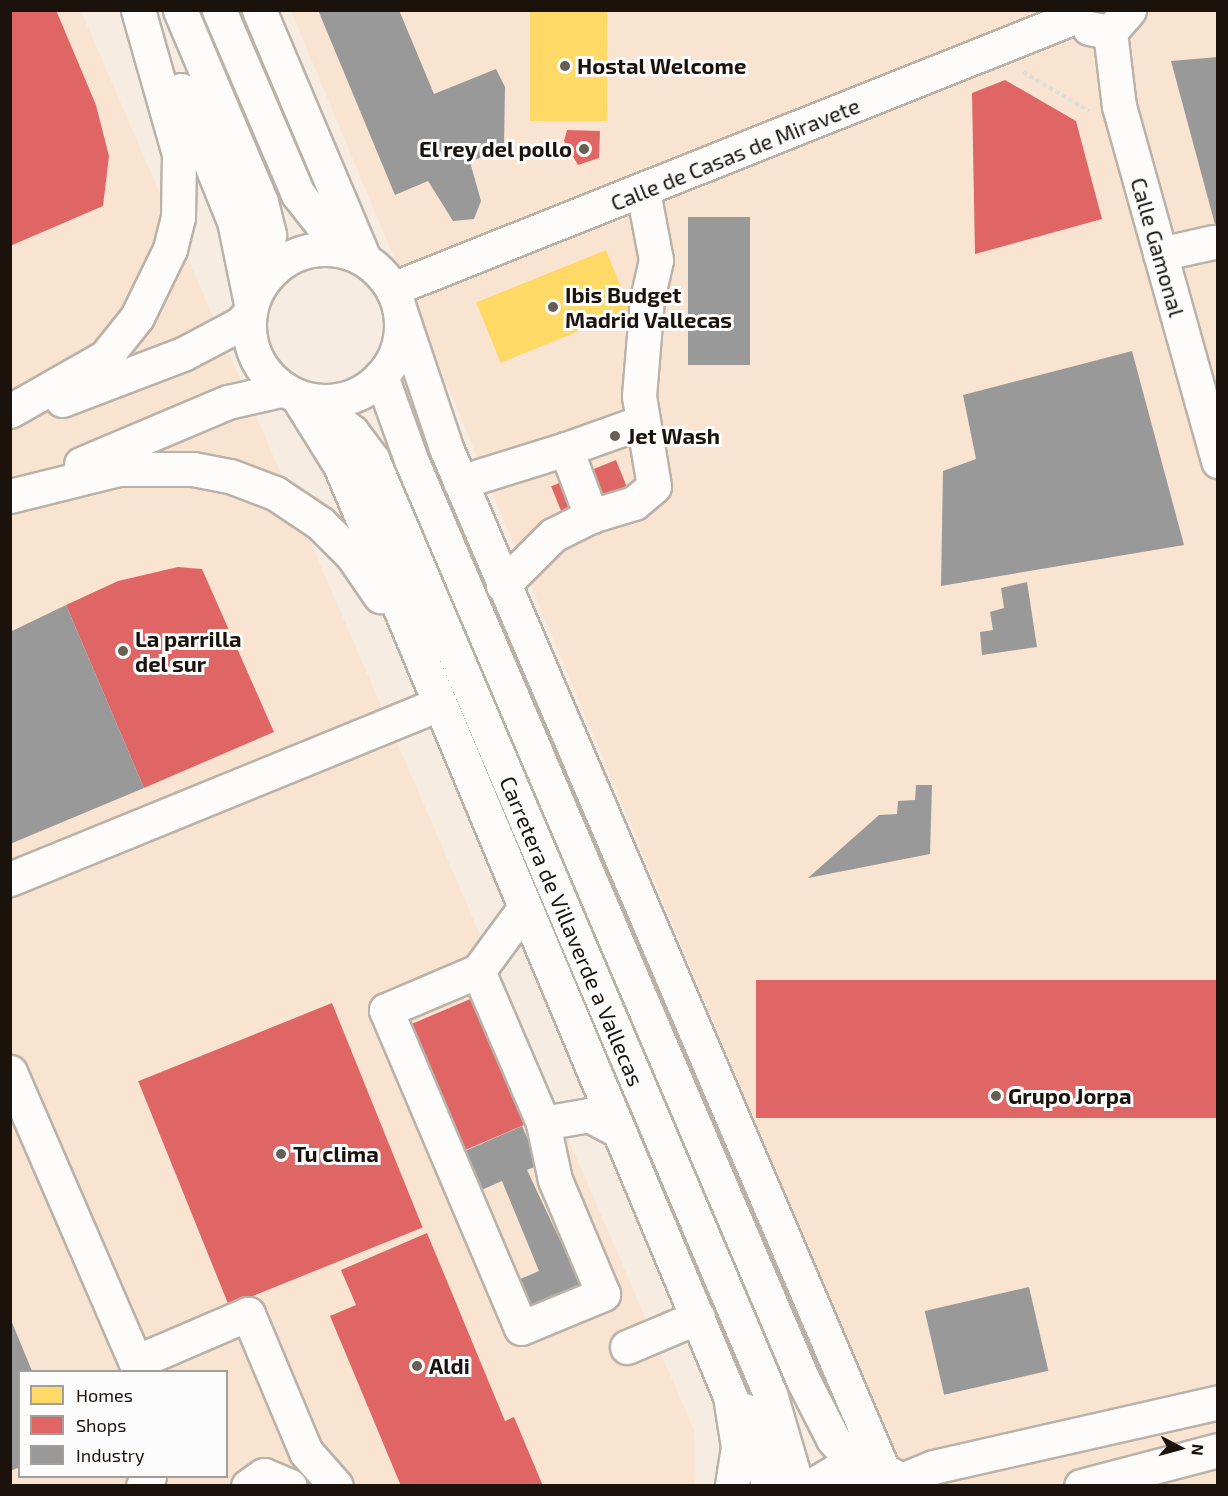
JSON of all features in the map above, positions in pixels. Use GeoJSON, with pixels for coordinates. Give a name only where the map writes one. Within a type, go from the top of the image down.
{"type":"FeatureCollection","features":[{"type":"Feature","properties":{"kind":"main road"},"geometry":{"type":"LineString","coordinates":[[140,10],[225,196],[255,299]]}},
{"type":"Feature","properties":{"kind":"main road"},"geometry":{"type":"LineString","coordinates":[[10,411],[105,357],[137,317],[170,249],[179,207],[179,153],[140,10]]}},
{"type":"Feature","properties":{"kind":"main road"},"geometry":{"type":"LineString","coordinates":[[180,10],[261,202],[269,235],[255,299],[256,357],[297,395],[339,465],[390,583],[404,628],[436,705],[730,1396],[738,1447],[732,1485]]}},
{"type":"Feature","properties":{"kind":"main road"},"geometry":{"type":"LineString","coordinates":[[219,10],[298,194],[396,300],[460,483],[889,1475]]}},
{"type":"Feature","properties":{"kind":"main road"},"geometry":{"type":"LineString","coordinates":[[259,10],[353,254]]}},
{"type":"Feature","properties":{"kind":"main road"},"geometry":{"type":"LineString","coordinates":[[1076,13],[1091,30],[1120,21]]}},
{"type":"Feature","properties":{"kind":"main road","name":"Calle de Casas de Miravete"},"geometry":{"type":"LineString","coordinates":[[396,300],[644,191],[1076,13]]}},
{"type":"Feature","properties":{"kind":"main road","name":"Calle Gamonal"},"geometry":{"type":"LineString","coordinates":[[1120,21],[1119,106],[1218,461]]}},
{"type":"Feature","properties":{"kind":"main road"},"geometry":{"type":"LineString","coordinates":[[503,585],[553,535],[591,516],[634,503],[654,486],[656,471],[642,422],[641,350],[657,243],[644,191]]}},
{"type":"Feature","properties":{"kind":"main road"},"geometry":{"type":"LineString","coordinates":[[1160,254],[1213,242]]}},
{"type":"Feature","properties":{"kind":"main road"},"geometry":{"type":"LineString","coordinates":[[10,420],[183,354],[240,324],[255,299],[298,253],[353,254]]}},
{"type":"Feature","properties":{"kind":"main road"},"geometry":{"type":"LineString","coordinates":[[10,495],[228,402],[297,395],[336,400],[361,393],[381,376],[394,360],[396,300]]}},
{"type":"Feature","properties":{"kind":"main road","name":"Carretera de Villaverde a Vallecas"},"geometry":{"type":"LineString","coordinates":[[381,376],[412,462],[802,1380],[833,1439],[889,1475]]}},
{"type":"Feature","properties":{"kind":"main road","name":"Carretera de Villaverde a Vallecas"},"geometry":{"type":"LineString","coordinates":[[297,395],[352,432],[372,459],[770,1395],[797,1485]]}},
{"type":"Feature","properties":{"kind":"main road"},"geometry":{"type":"LineString","coordinates":[[460,483],[642,422]]}},
{"type":"Feature","properties":{"kind":"main road"},"geometry":{"type":"LineString","coordinates":[[566,449],[591,516]]}},
{"type":"Feature","properties":{"kind":"main road"},"geometry":{"type":"LineString","coordinates":[[10,495],[119,470],[155,467],[193,469],[255,484],[320,523],[352,555],[404,628]]}},
{"type":"Feature","properties":{"kind":"main road"},"geometry":{"type":"LineString","coordinates":[[10,879],[436,705]]}},
{"type":"Feature","properties":{"kind":"main road"},"geometry":{"type":"LineString","coordinates":[[478,971],[543,1123],[555,1180],[603,1294],[521,1328],[386,1010],[478,971],[523,910]]}},
{"type":"Feature","properties":{"kind":"main road"},"geometry":{"type":"LineString","coordinates":[[10,1072],[138,1367],[248,1314],[306,1452],[336,1485]]}},
{"type":"Feature","properties":{"kind":"main road"},"geometry":{"type":"LineString","coordinates":[[543,1123],[589,1115],[619,1131]]}},
{"type":"Feature","properties":{"kind":"main road"},"geometry":{"type":"LineString","coordinates":[[627,1347],[698,1317]]}},
{"type":"Feature","properties":{"kind":"main road"},"geometry":{"type":"LineString","coordinates":[[730,1396],[742,1406],[769,1485]]}},
{"type":"Feature","properties":{"kind":"main road"},"geometry":{"type":"LineString","coordinates":[[811,1485],[836,1471],[889,1475],[1218,1402]]}},
{"type":"Feature","properties":{"kind":"main road"},"geometry":{"type":"LineString","coordinates":[[1081,1485],[1218,1450]]}},
{"type":"Feature","properties":{"kind":"main road"},"geometry":{"type":"LineString","coordinates":[[248,1485],[264,1475],[290,1485]]}},
{"type":"Feature","properties":{"kind":"path"},"geometry":{"type":"LineString","coordinates":[[1015,67],[1093,113]]}},
{"type":"Feature","properties":{"kind":"shaded area"},"geometry":{"type":"Polygon","coordinates":[[[10,11],[81,11],[694,1430],[695,1485],[11,1485],[10,11]]]}},
{"type":"Feature","properties":{"kind":"shaded area"},"geometry":{"type":"Polygon","coordinates":[[[291,11],[1217,11],[1217,1485],[907,1485],[291,11]]]}},
{"type":"Feature","properties":{"kind":"building: Homes","name":"Hostal Welcome"},"geometry":{"type":"Polygon","coordinates":[[[530,10],[607,10],[607,121],[530,121],[530,10]]]}},
{"type":"Feature","properties":{"kind":"building: Homes","name":"Ibis Budget Madrid Vallecas"},"geometry":{"type":"Polygon","coordinates":[[[606,250],[630,310],[501,363],[476,302],[606,250]]]}},
{"type":"Feature","properties":{"kind":"building: Shops"},"geometry":{"type":"Polygon","coordinates":[[[10,10],[56,10],[96,105],[109,156],[103,206],[10,246],[10,10]]]}},
{"type":"Feature","properties":{"kind":"building: Shops"},"geometry":{"type":"Polygon","coordinates":[[[1005,80],[1076,121],[1102,219],[975,254],[972,93],[1005,80]]]}},
{"type":"Feature","properties":{"kind":"building: Shops","name":"El rey del pollo"},"geometry":{"type":"Polygon","coordinates":[[[567,130],[600,131],[599,158],[578,165],[564,141],[567,130]]]}},
{"type":"Feature","properties":{"kind":"building: Shops"},"geometry":{"type":"Polygon","coordinates":[[[616,460],[627,487],[562,513],[551,486],[616,460]]]}},
{"type":"Feature","properties":{"kind":"building: Shops"},"geometry":{"type":"Polygon","coordinates":[[[178,567],[202,569],[274,732],[144,788],[66,605],[118,581],[178,567]]]}},
{"type":"Feature","properties":{"kind":"building: Shops","name":"Grupo Jorpa"},"geometry":{"type":"Polygon","coordinates":[[[756,980],[1218,980],[1218,1118],[756,1118],[756,980]]]}},
{"type":"Feature","properties":{"kind":"building: Shops"},"geometry":{"type":"Polygon","coordinates":[[[475,997],[529,1123],[454,1155],[400,1029],[475,997]]]}},
{"type":"Feature","properties":{"kind":"building: Shops","name":"Tu clima"},"geometry":{"type":"Polygon","coordinates":[[[332,1003],[423,1227],[229,1306],[138,1081],[332,1003]]]}},
{"type":"Feature","properties":{"kind":"building: Shops","name":"Aldi"},"geometry":{"type":"Polygon","coordinates":[[[427,1233],[505,1421],[514,1417],[543,1486],[401,1486],[330,1316],[356,1305],[341,1270],[427,1233]]]}},
{"type":"Feature","properties":{"kind":"building: Industry"},"geometry":{"type":"Polygon","coordinates":[[[318,10],[399,10],[434,94],[496,69],[505,87],[504,147],[470,162],[481,201],[474,219],[453,221],[428,181],[395,195],[318,10]]]}},
{"type":"Feature","properties":{"kind":"building: Industry"},"geometry":{"type":"Polygon","coordinates":[[[1218,57],[1218,232],[1217,232],[1171,61],[1218,57]]]}},
{"type":"Feature","properties":{"kind":"building: Industry"},"geometry":{"type":"Polygon","coordinates":[[[688,217],[750,217],[750,365],[688,365],[688,217]]]}},
{"type":"Feature","properties":{"kind":"building: Industry"},"geometry":{"type":"Polygon","coordinates":[[[1132,351],[1184,545],[941,586],[943,471],[976,459],[963,395],[1132,351]]]}},
{"type":"Feature","properties":{"kind":"building: Industry"},"geometry":{"type":"Polygon","coordinates":[[[1027,582],[1037,647],[982,655],[980,632],[993,630],[990,612],[1004,608],[1001,588],[1027,582]]]}},
{"type":"Feature","properties":{"kind":"building: Industry"},"geometry":{"type":"Polygon","coordinates":[[[66,605],[144,788],[10,844],[10,632],[66,605]]]}},
{"type":"Feature","properties":{"kind":"building: Industry"},"geometry":{"type":"Polygon","coordinates":[[[916,785],[932,785],[930,854],[808,878],[879,815],[897,814],[898,801],[915,800],[916,785]]]}},
{"type":"Feature","properties":{"kind":"building: Industry"},"geometry":{"type":"Polygon","coordinates":[[[522,1126],[539,1165],[527,1170],[583,1289],[530,1311],[518,1280],[539,1271],[502,1181],[479,1191],[463,1152],[522,1126]]]}},
{"type":"Feature","properties":{"kind":"building: Industry"},"geometry":{"type":"Polygon","coordinates":[[[1029,1287],[1048,1371],[944,1395],[925,1311],[1029,1287]]]}},
{"type":"Feature","properties":{"kind":"building: Industry"},"geometry":{"type":"Polygon","coordinates":[[[11,1320],[32,1370],[18,1370],[18,1468],[10,1471],[11,1320]]]}},
{"type":"Feature","properties":{"kind":"place","name":"Hostal Welcome"},"geometry":{"type":"Point","coordinates":[565,66]}},
{"type":"Feature","properties":{"kind":"place","name":"El rey del pollo"},"geometry":{"type":"Point","coordinates":[584,149]}},
{"type":"Feature","properties":{"kind":"place","name":"Ibis Budget Madrid Vallecas"},"geometry":{"type":"Point","coordinates":[553,307]}},
{"type":"Feature","properties":{"kind":"place","name":"Jet Wash"},"geometry":{"type":"Point","coordinates":[615,436]}},
{"type":"Feature","properties":{"kind":"place","name":"La parrilla del sur"},"geometry":{"type":"Point","coordinates":[123,651]}},
{"type":"Feature","properties":{"kind":"place","name":"Grupo Jorpa"},"geometry":{"type":"Point","coordinates":[996,1096]}},
{"type":"Feature","properties":{"kind":"place","name":"Tu clima"},"geometry":{"type":"Point","coordinates":[281,1154]}},
{"type":"Feature","properties":{"kind":"place","name":"Aldi"},"geometry":{"type":"Point","coordinates":[417,1366]}}]}
